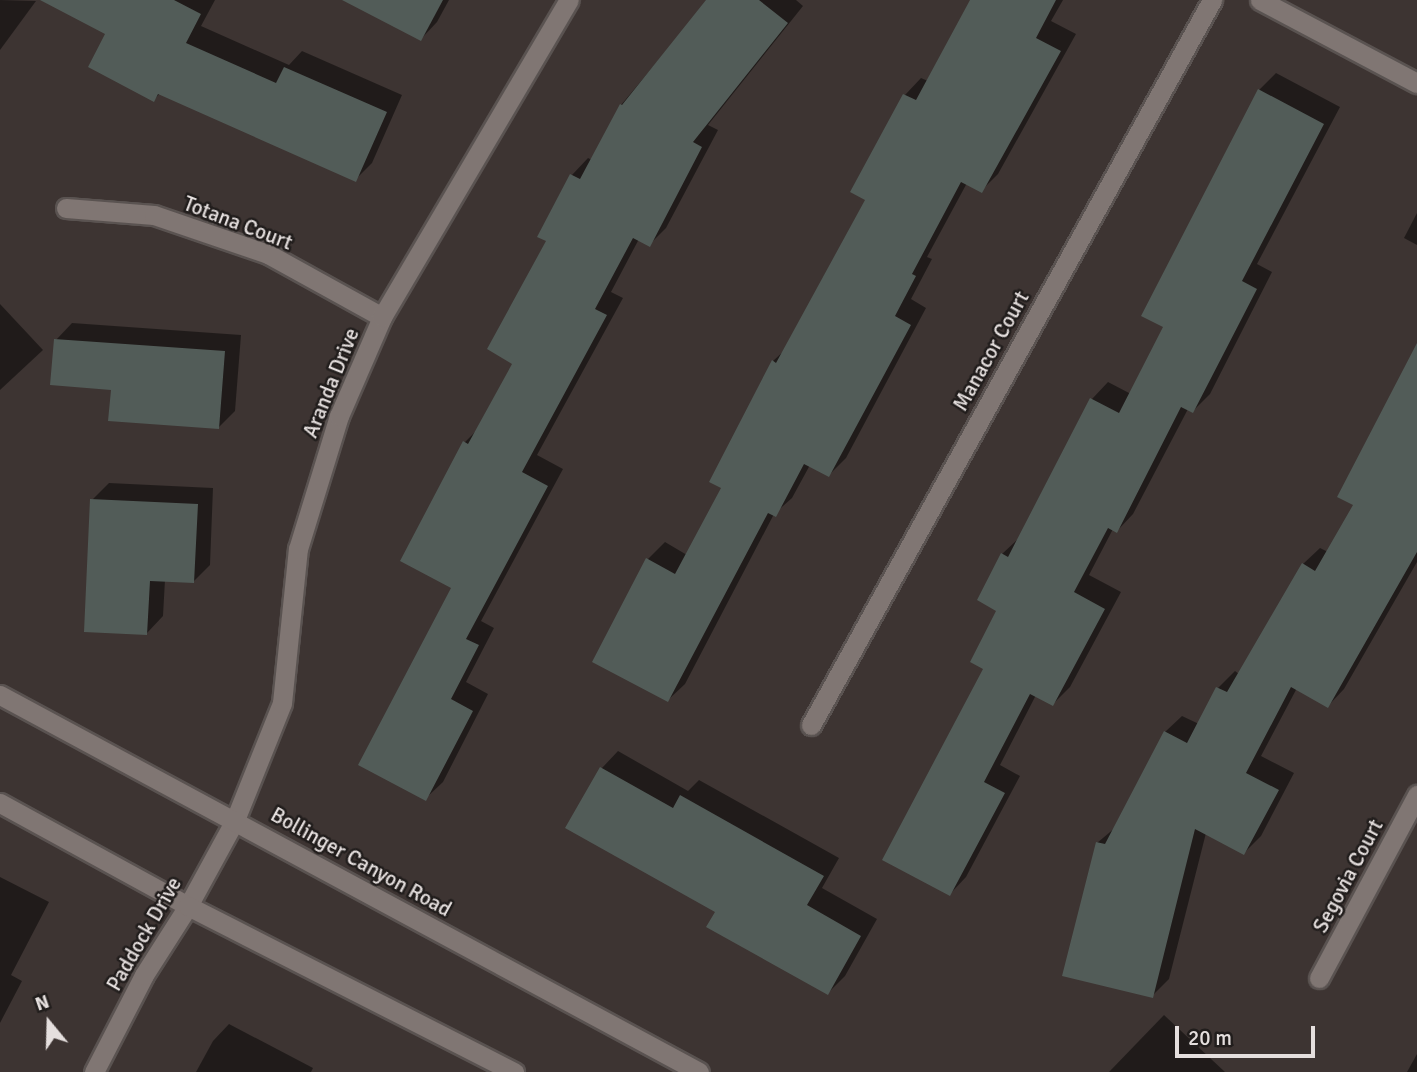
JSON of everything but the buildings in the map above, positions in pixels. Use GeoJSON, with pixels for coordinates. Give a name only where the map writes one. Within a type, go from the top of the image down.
{"type":"FeatureCollection","features":[{"type":"Feature","properties":{"kind":"street","name":"Aranda Drive"},"geometry":{"type":"LineString","coordinates":[[235,820],[282,703],[298,549],[339,416],[382,317],[569,0]]}},
{"type":"Feature","properties":{"kind":"street","name":"Manacor Court"},"geometry":{"type":"LineString","coordinates":[[811,725],[1212,0]]}},
{"type":"Feature","properties":{"kind":"street"},"geometry":{"type":"LineString","coordinates":[[1260,0],[1417,83]]}},
{"type":"Feature","properties":{"kind":"street","name":"Totana Court"},"geometry":{"type":"LineString","coordinates":[[66,208],[153,215],[268,254],[382,317]]}},
{"type":"Feature","properties":{"kind":"street","name":"Bollinger Canyon Road"},"geometry":{"type":"LineString","coordinates":[[0,695],[699,1072]]}},
{"type":"Feature","properties":{"kind":"street","name":"Segovia Court"},"geometry":{"type":"LineString","coordinates":[[1319,978],[1417,795]]}},
{"type":"Feature","properties":{"kind":"street"},"geometry":{"type":"LineString","coordinates":[[0,803],[188,906],[514,1072]]}},
{"type":"Feature","properties":{"kind":"street","name":"Paddock Drive"},"geometry":{"type":"LineString","coordinates":[[94,1072],[145,975],[188,906],[235,820]]}}]}
